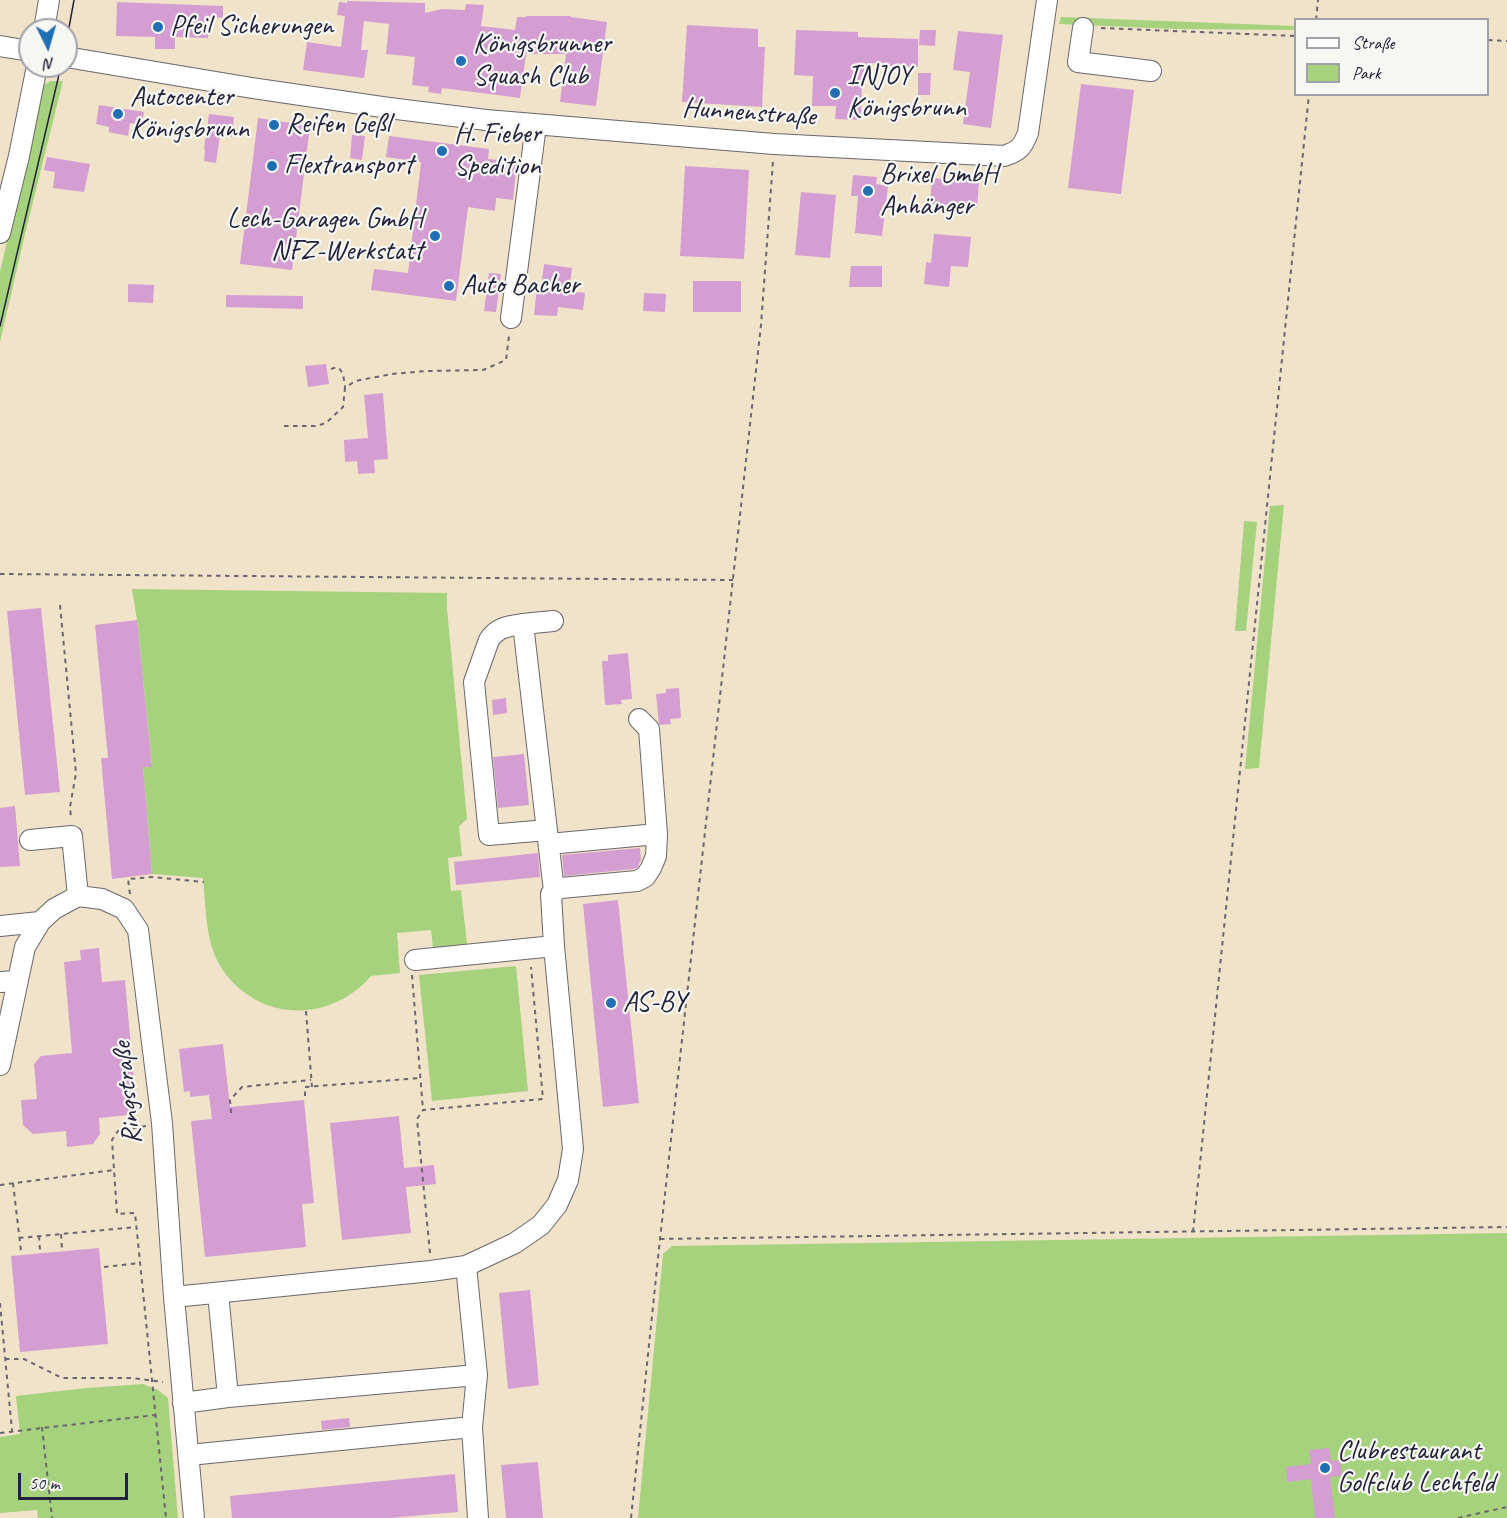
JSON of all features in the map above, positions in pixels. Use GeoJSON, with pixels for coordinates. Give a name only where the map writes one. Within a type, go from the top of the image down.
{"type":"FeatureCollection","features":[{"type":"Feature","properties":{"kind":"street"},"geometry":{"type":"LineString","coordinates":[[46,18],[49,0]]}},
{"type":"Feature","properties":{"kind":"street","name":"Hunnenstraße"},"geometry":{"type":"LineString","coordinates":[[78,59],[389,108],[536,125],[774,144],[1004,156],[1017,151],[1023,145],[1028,133],[1047,0]]}},
{"type":"Feature","properties":{"kind":"street"},"geometry":{"type":"LineString","coordinates":[[1083,28],[1078,62],[1151,71]]}},
{"type":"Feature","properties":{"kind":"street"},"geometry":{"type":"LineString","coordinates":[[0,46],[18,49]]}},
{"type":"Feature","properties":{"kind":"street"},"geometry":{"type":"LineString","coordinates":[[0,233],[35,78]]}},
{"type":"Feature","properties":{"kind":"street"},"geometry":{"type":"LineString","coordinates":[[511,318],[536,125]]}},
{"type":"Feature","properties":{"kind":"street"},"geometry":{"type":"LineString","coordinates":[[553,621],[502,628],[492,635],[474,682],[489,835],[548,837],[657,834]]}},
{"type":"Feature","properties":{"kind":"street"},"geometry":{"type":"LineString","coordinates":[[523,624],[555,891]]}},
{"type":"Feature","properties":{"kind":"street"},"geometry":{"type":"LineString","coordinates":[[174,1298],[466,1266],[515,1243],[541,1225],[557,1205],[568,1180],[573,1149],[551,894],[561,888],[637,881],[645,877],[651,868],[656,856],[657,834],[649,729],[639,719]]}},
{"type":"Feature","properties":{"kind":"street"},"geometry":{"type":"LineString","coordinates":[[30,840],[72,836],[78,896]]}},
{"type":"Feature","properties":{"kind":"street"},"geometry":{"type":"LineString","coordinates":[[0,1065],[9,981],[40,922],[54,909],[78,896],[102,899],[124,909],[133,922]]}},
{"type":"Feature","properties":{"kind":"street"},"geometry":{"type":"LineString","coordinates":[[0,926],[40,922]]}},
{"type":"Feature","properties":{"kind":"street","name":"Ringstraße"},"geometry":{"type":"LineString","coordinates":[[133,922],[138,930],[162,1123],[174,1298],[194,1518]]}},
{"type":"Feature","properties":{"kind":"street"},"geometry":{"type":"LineString","coordinates":[[413,964],[554,946]]}},
{"type":"Feature","properties":{"kind":"street"},"geometry":{"type":"LineString","coordinates":[[466,1266],[477,1375],[472,1427],[478,1518]]}},
{"type":"Feature","properties":{"kind":"street"},"geometry":{"type":"LineString","coordinates":[[218,1293],[228,1397]]}},
{"type":"Feature","properties":{"kind":"street"},"geometry":{"type":"LineString","coordinates":[[183,1403],[477,1375]]}},
{"type":"Feature","properties":{"kind":"street"},"geometry":{"type":"LineString","coordinates":[[189,1455],[472,1427]]}},
{"type":"Feature","properties":{"kind":"path"},"geometry":{"type":"LineString","coordinates":[[1316,18],[1318,0]]}},
{"type":"Feature","properties":{"kind":"path"},"geometry":{"type":"LineString","coordinates":[[1083,28],[1294,36]]}},
{"type":"Feature","properties":{"kind":"path"},"geometry":{"type":"LineString","coordinates":[[1489,40],[1507,41]]}},
{"type":"Feature","properties":{"kind":"path"},"geometry":{"type":"LineString","coordinates":[[1193,1232],[1309,96]]}},
{"type":"Feature","properties":{"kind":"path"},"geometry":{"type":"LineString","coordinates":[[631,1518],[761,325],[774,144]]}},
{"type":"Feature","properties":{"kind":"path"},"geometry":{"type":"LineString","coordinates":[[345,388],[355,381],[392,374],[483,370],[506,360],[511,318]]}},
{"type":"Feature","properties":{"kind":"path"},"geometry":{"type":"LineString","coordinates":[[284,426],[316,426],[326,423],[343,407],[345,388],[343,373],[337,367],[331,369]]}},
{"type":"Feature","properties":{"kind":"path"},"geometry":{"type":"LineString","coordinates":[[0,574],[733,580]]}},
{"type":"Feature","properties":{"kind":"path"},"geometry":{"type":"LineString","coordinates":[[60,606],[76,773],[70,807],[72,836]]}},
{"type":"Feature","properties":{"kind":"path"},"geometry":{"type":"LineString","coordinates":[[133,922],[128,879],[152,877],[204,882]]}},
{"type":"Feature","properties":{"kind":"path"},"geometry":{"type":"LineString","coordinates":[[413,964],[423,1110],[417,1119],[431,1271]]}},
{"type":"Feature","properties":{"kind":"path"},"geometry":{"type":"LineString","coordinates":[[423,1110],[543,1099],[531,968]]}},
{"type":"Feature","properties":{"kind":"path"},"geometry":{"type":"LineString","coordinates":[[306,1011],[312,1087]]}},
{"type":"Feature","properties":{"kind":"path"},"geometry":{"type":"LineString","coordinates":[[305,1096],[305,1087],[420,1078]]}},
{"type":"Feature","properties":{"kind":"path"},"geometry":{"type":"LineString","coordinates":[[231,1113],[230,1100],[242,1087],[311,1080]]}},
{"type":"Feature","properties":{"kind":"path"},"geometry":{"type":"LineString","coordinates":[[162,1123],[118,1131],[112,1140],[117,1214],[135,1213],[166,1518]]}},
{"type":"Feature","properties":{"kind":"path"},"geometry":{"type":"LineString","coordinates":[[0,1185],[114,1170]]}},
{"type":"Feature","properties":{"kind":"path"},"geometry":{"type":"LineString","coordinates":[[13,1183],[21,1251]]}},
{"type":"Feature","properties":{"kind":"path"},"geometry":{"type":"LineString","coordinates":[[19,1238],[136,1227]]}},
{"type":"Feature","properties":{"kind":"path"},"geometry":{"type":"LineString","coordinates":[[660,1239],[1507,1227]]}},
{"type":"Feature","properties":{"kind":"path"},"geometry":{"type":"LineString","coordinates":[[61,1234],[62,1250]]}},
{"type":"Feature","properties":{"kind":"path"},"geometry":{"type":"LineString","coordinates":[[39,1236],[40,1250]]}},
{"type":"Feature","properties":{"kind":"path"},"geometry":{"type":"LineString","coordinates":[[104,1268],[139,1263]]}},
{"type":"Feature","properties":{"kind":"path"},"geometry":{"type":"LineString","coordinates":[[0,1303],[12,1431]]}},
{"type":"Feature","properties":{"kind":"path"},"geometry":{"type":"LineString","coordinates":[[5,1359],[24,1359],[62,1378],[132,1378],[162,1382]]}},
{"type":"Feature","properties":{"kind":"path"},"geometry":{"type":"LineString","coordinates":[[0,1432],[155,1414]]}},
{"type":"Feature","properties":{"kind":"path"},"geometry":{"type":"LineString","coordinates":[[42,1427],[52,1518]]}},
{"type":"Feature","properties":{"kind":"path"},"geometry":{"type":"LineString","coordinates":[[1458,1518],[1507,1507]]}},
{"type":"Feature","properties":{"kind":"green space"},"geometry":{"type":"Polygon","coordinates":[[[1061,17],[1294,26],[1294,30],[1175,29],[1059,24],[1061,17]]]}},
{"type":"Feature","properties":{"kind":"green space"},"geometry":{"type":"Polygon","coordinates":[[[50,81],[63,81],[0,342],[0,272],[42,87],[50,81]]]}},
{"type":"Feature","properties":{"kind":"green space"},"geometry":{"type":"Polygon","coordinates":[[[1284,505],[1259,768],[1245,769],[1270,506],[1284,505]]]}},
{"type":"Feature","properties":{"kind":"green space"},"geometry":{"type":"Polygon","coordinates":[[[1244,521],[1257,522],[1246,631],[1235,631],[1244,521]]]}},
{"type":"Feature","properties":{"kind":"green space"},"geometry":{"type":"Polygon","coordinates":[[[132,589],[447,593],[467,819],[459,826],[462,856],[448,858],[451,891],[461,890],[467,944],[433,948],[431,930],[397,933],[400,973],[371,976],[358,989],[342,999],[308,1010],[273,1007],[256,1000],[233,983],[219,964],[210,940],[203,878],[152,874],[143,767],[152,766],[132,589]]]}},
{"type":"Feature","properties":{"kind":"green space"},"geometry":{"type":"Polygon","coordinates":[[[516,966],[528,1091],[432,1101],[419,975],[516,966]]]}},
{"type":"Feature","properties":{"kind":"green space"},"geometry":{"type":"Polygon","coordinates":[[[1507,1233],[1507,1518],[638,1518],[663,1254],[672,1246],[1507,1233]]]}},
{"type":"Feature","properties":{"kind":"green space"},"geometry":{"type":"Polygon","coordinates":[[[143,1384],[158,1390],[168,1398],[178,1518],[38,1518],[37,1510],[0,1513],[0,1437],[20,1434],[16,1396],[143,1384]]]}},
{"type":"Feature","properties":{"kind":"building"},"geometry":{"type":"Polygon","coordinates":[[[347,1],[425,3],[425,13],[442,9],[465,10],[466,4],[484,5],[481,26],[515,30],[517,17],[526,16],[571,16],[607,22],[596,106],[560,102],[566,54],[526,54],[520,98],[442,88],[441,94],[428,92],[429,87],[412,85],[415,57],[386,54],[389,24],[364,21],[361,50],[368,50],[364,78],[303,70],[307,42],[341,47],[345,16],[337,15],[339,2],[347,3],[347,1]]]}},
{"type":"Feature","properties":{"kind":"building"},"geometry":{"type":"Polygon","coordinates":[[[117,2],[223,6],[223,18],[208,17],[208,38],[175,37],[175,49],[155,49],[155,37],[116,36],[117,2]]]}},
{"type":"Feature","properties":{"kind":"building"},"geometry":{"type":"Polygon","coordinates":[[[687,25],[758,29],[758,47],[765,47],[762,107],[682,102],[687,25]]]}},
{"type":"Feature","properties":{"kind":"building"},"geometry":{"type":"Polygon","coordinates":[[[796,30],[858,32],[858,37],[918,39],[918,67],[867,63],[866,74],[862,73],[861,120],[835,119],[836,106],[812,106],[813,76],[794,75],[796,30]]]}},
{"type":"Feature","properties":{"kind":"building"},"geometry":{"type":"Polygon","coordinates":[[[920,30],[936,30],[935,46],[919,45],[920,30]]]}},
{"type":"Feature","properties":{"kind":"building"},"geometry":{"type":"Polygon","coordinates":[[[958,31],[1003,35],[991,128],[963,124],[970,72],[953,70],[958,31]]]}},
{"type":"Feature","properties":{"kind":"building"},"geometry":{"type":"Polygon","coordinates":[[[918,73],[931,73],[930,95],[918,95],[918,73]]]}},
{"type":"Feature","properties":{"kind":"building"},"geometry":{"type":"Polygon","coordinates":[[[1081,84],[1134,90],[1121,194],[1068,188],[1081,84]]]}},
{"type":"Feature","properties":{"kind":"building"},"geometry":{"type":"Polygon","coordinates":[[[99,105],[144,112],[142,125],[130,123],[128,136],[109,132],[109,127],[96,124],[99,105]]]}},
{"type":"Feature","properties":{"kind":"building"},"geometry":{"type":"Polygon","coordinates":[[[209,114],[234,117],[232,137],[220,135],[216,163],[204,161],[209,114]]]}},
{"type":"Feature","properties":{"kind":"building"},"geometry":{"type":"Polygon","coordinates":[[[258,118],[310,126],[292,270],[240,264],[258,118]]]}},
{"type":"Feature","properties":{"kind":"building"},"geometry":{"type":"Polygon","coordinates":[[[352,135],[365,136],[362,160],[350,158],[352,135]]]}},
{"type":"Feature","properties":{"kind":"building"},"geometry":{"type":"Polygon","coordinates":[[[389,136],[489,149],[488,159],[517,162],[513,200],[496,198],[495,211],[468,207],[456,301],[371,290],[374,269],[408,273],[421,162],[386,157],[389,136]]]}},
{"type":"Feature","properties":{"kind":"building"},"geometry":{"type":"Polygon","coordinates":[[[47,157],[90,164],[84,192],[53,188],[55,172],[44,170],[47,157]]]}},
{"type":"Feature","properties":{"kind":"building"},"geometry":{"type":"Polygon","coordinates":[[[685,166],[749,170],[744,259],[680,256],[685,166]]]}},
{"type":"Feature","properties":{"kind":"building"},"geometry":{"type":"Polygon","coordinates":[[[853,175],[877,177],[876,184],[888,186],[882,236],[855,233],[858,196],[851,196],[853,175]]]}},
{"type":"Feature","properties":{"kind":"building"},"geometry":{"type":"Polygon","coordinates":[[[932,178],[979,182],[977,208],[930,204],[932,178]]]}},
{"type":"Feature","properties":{"kind":"building"},"geometry":{"type":"Polygon","coordinates":[[[801,192],[836,195],[830,258],[795,255],[801,192]]]}},
{"type":"Feature","properties":{"kind":"building"},"geometry":{"type":"Polygon","coordinates":[[[934,234],[971,237],[968,267],[951,266],[949,287],[924,284],[926,262],[931,263],[934,234]]]}},
{"type":"Feature","properties":{"kind":"building"},"geometry":{"type":"Polygon","coordinates":[[[544,264],[572,268],[569,291],[585,293],[583,310],[558,307],[557,316],[534,315],[537,287],[541,288],[544,264]]]}},
{"type":"Feature","properties":{"kind":"building"},"geometry":{"type":"Polygon","coordinates":[[[851,266],[882,266],[882,287],[849,287],[851,266]]]}},
{"type":"Feature","properties":{"kind":"building"},"geometry":{"type":"Polygon","coordinates":[[[489,273],[501,274],[496,312],[484,311],[489,273]]]}},
{"type":"Feature","properties":{"kind":"building"},"geometry":{"type":"Polygon","coordinates":[[[693,281],[741,281],[741,312],[693,312],[693,281]]]}},
{"type":"Feature","properties":{"kind":"building"},"geometry":{"type":"Polygon","coordinates":[[[128,284],[154,285],[153,303],[128,302],[128,284]]]}},
{"type":"Feature","properties":{"kind":"building"},"geometry":{"type":"Polygon","coordinates":[[[644,293],[666,294],[665,312],[643,311],[644,293]]]}},
{"type":"Feature","properties":{"kind":"building"},"geometry":{"type":"Polygon","coordinates":[[[226,295],[303,296],[303,309],[226,307],[226,295]]]}},
{"type":"Feature","properties":{"kind":"building"},"geometry":{"type":"Polygon","coordinates":[[[326,364],[329,384],[308,387],[305,366],[326,364]]]}},
{"type":"Feature","properties":{"kind":"building"},"geometry":{"type":"Polygon","coordinates":[[[383,393],[388,459],[374,460],[375,473],[358,474],[357,461],[345,462],[344,440],[368,438],[364,395],[383,393]]]}},
{"type":"Feature","properties":{"kind":"building"},"geometry":{"type":"Polygon","coordinates":[[[41,608],[60,792],[25,795],[7,611],[41,608]]]}},
{"type":"Feature","properties":{"kind":"building"},"geometry":{"type":"Polygon","coordinates":[[[137,620],[152,767],[143,767],[152,874],[112,879],[101,758],[108,758],[95,625],[137,620]]]}},
{"type":"Feature","properties":{"kind":"building"},"geometry":{"type":"Polygon","coordinates":[[[628,653],[632,699],[621,700],[622,704],[605,705],[602,661],[608,661],[608,655],[628,653]]]}},
{"type":"Feature","properties":{"kind":"building"},"geometry":{"type":"Polygon","coordinates":[[[679,688],[681,718],[670,719],[671,724],[659,725],[656,694],[666,693],[666,689],[679,688]]]}},
{"type":"Feature","properties":{"kind":"building"},"geometry":{"type":"Polygon","coordinates":[[[506,698],[507,713],[493,715],[492,700],[506,698]]]}},
{"type":"Feature","properties":{"kind":"building"},"geometry":{"type":"Polygon","coordinates":[[[524,754],[529,805],[498,808],[493,757],[524,754]]]}},
{"type":"Feature","properties":{"kind":"building"},"geometry":{"type":"Polygon","coordinates":[[[15,806],[20,866],[0,867],[0,808],[15,806]]]}},
{"type":"Feature","properties":{"kind":"building"},"geometry":{"type":"Polygon","coordinates":[[[640,848],[641,860],[637,868],[564,876],[562,855],[640,848]]]}},
{"type":"Feature","properties":{"kind":"building"},"geometry":{"type":"Polygon","coordinates":[[[538,853],[540,877],[456,885],[454,862],[538,853]]]}},
{"type":"Feature","properties":{"kind":"building","name":"AS-BY"},"geometry":{"type":"Polygon","coordinates":[[[618,900],[639,1103],[603,1107],[583,904],[618,900]]]}},
{"type":"Feature","properties":{"kind":"building"},"geometry":{"type":"Polygon","coordinates":[[[99,948],[102,982],[125,980],[137,1114],[99,1118],[100,1134],[93,1144],[67,1147],[66,1131],[33,1134],[23,1125],[21,1100],[37,1099],[34,1064],[41,1056],[72,1053],[64,962],[81,960],[80,950],[99,948]]]}},
{"type":"Feature","properties":{"kind":"building"},"geometry":{"type":"Polygon","coordinates":[[[223,1044],[230,1107],[304,1100],[314,1203],[302,1204],[306,1247],[205,1257],[191,1121],[212,1119],[209,1095],[190,1097],[190,1091],[184,1092],[179,1049],[223,1044]]]}},
{"type":"Feature","properties":{"kind":"building"},"geometry":{"type":"Polygon","coordinates":[[[399,1116],[404,1168],[434,1165],[436,1184],[406,1187],[411,1233],[342,1240],[330,1123],[399,1116]]]}},
{"type":"Feature","properties":{"kind":"building"},"geometry":{"type":"Polygon","coordinates":[[[99,1248],[108,1344],[20,1352],[11,1256],[99,1248]]]}},
{"type":"Feature","properties":{"kind":"building"},"geometry":{"type":"Polygon","coordinates":[[[530,1290],[539,1385],[508,1389],[499,1293],[530,1290]]]}},
{"type":"Feature","properties":{"kind":"building"},"geometry":{"type":"Polygon","coordinates":[[[349,1418],[350,1427],[322,1430],[321,1421],[349,1418]]]}},
{"type":"Feature","properties":{"kind":"building"},"geometry":{"type":"Polygon","coordinates":[[[1329,1448],[1331,1461],[1340,1460],[1342,1476],[1330,1477],[1335,1518],[1315,1518],[1311,1479],[1287,1482],[1286,1467],[1311,1464],[1309,1450],[1329,1448]]]}},
{"type":"Feature","properties":{"kind":"building"},"geometry":{"type":"Polygon","coordinates":[[[538,1462],[543,1518],[506,1518],[501,1465],[538,1462]]]}},
{"type":"Feature","properties":{"kind":"building"},"geometry":{"type":"Polygon","coordinates":[[[455,1474],[458,1512],[390,1518],[232,1518],[230,1496],[455,1474]]]}},
{"type":"Feature","properties":{"kind":"tram line"},"geometry":{"type":"LineString","coordinates":[[71,18],[74,0]]}},
{"type":"Feature","properties":{"kind":"tram line"},"geometry":{"type":"LineString","coordinates":[[0,326],[58,78]]}},
{"type":"Feature","properties":{"kind":"place","name":"Pfeil Sicherungen"},"geometry":{"type":"Point","coordinates":[158,27]}},
{"type":"Feature","properties":{"kind":"place","name":"Königsbrunner Squash Club"},"geometry":{"type":"Point","coordinates":[461,61]}},
{"type":"Feature","properties":{"kind":"place","name":"INJOY Königsbrunn"},"geometry":{"type":"Point","coordinates":[835,93]}},
{"type":"Feature","properties":{"kind":"place","name":"Autocenter Königsbrunn"},"geometry":{"type":"Point","coordinates":[118,114]}},
{"type":"Feature","properties":{"kind":"place","name":"Reifen Geßl"},"geometry":{"type":"Point","coordinates":[274,125]}},
{"type":"Feature","properties":{"kind":"place","name":"H. Fieber Spedition"},"geometry":{"type":"Point","coordinates":[442,151]}},
{"type":"Feature","properties":{"kind":"place","name":"Flextransport"},"geometry":{"type":"Point","coordinates":[272,166]}},
{"type":"Feature","properties":{"kind":"place","name":"Brixel GmbH Anhänger"},"geometry":{"type":"Point","coordinates":[868,191]}},
{"type":"Feature","properties":{"kind":"place","name":"Lech-Garagen GmbH NFZ-Werkstatt"},"geometry":{"type":"Point","coordinates":[435,236]}},
{"type":"Feature","properties":{"kind":"place","name":"Auto Bacher"},"geometry":{"type":"Point","coordinates":[449,286]}},
{"type":"Feature","properties":{"kind":"place","name":"AS-BY"},"geometry":{"type":"Point","coordinates":[611,1003]}},
{"type":"Feature","properties":{"kind":"place","name":"Clubrestaurant Golfclub Lechfeld"},"geometry":{"type":"Point","coordinates":[1325,1468]}}]}
